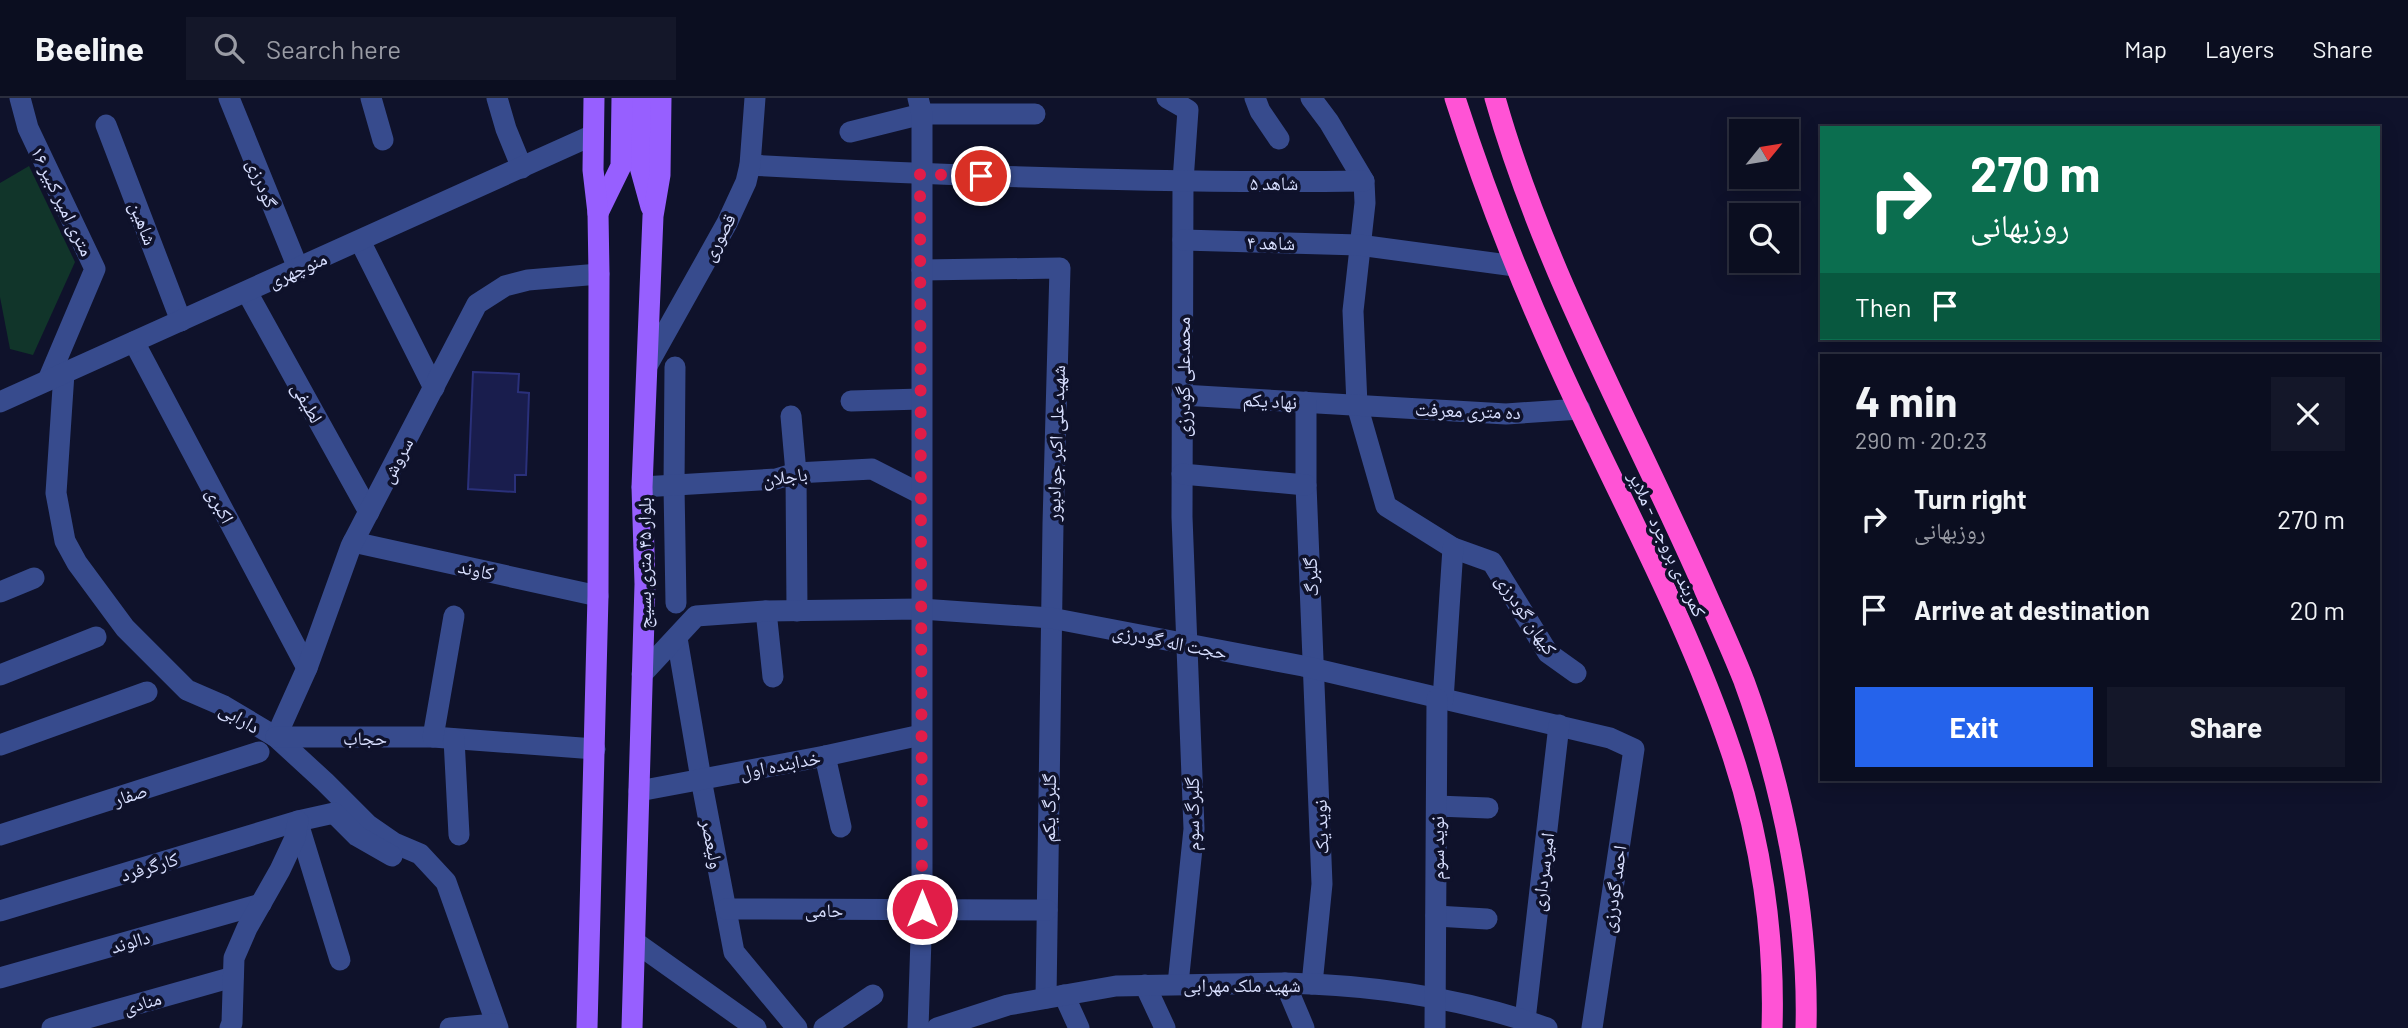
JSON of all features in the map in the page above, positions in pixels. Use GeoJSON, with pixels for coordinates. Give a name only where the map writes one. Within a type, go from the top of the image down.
{"type":"FeatureCollection","features":[{"type":"Feature","properties":{"kind":"highway","name":"کمربندی بروجرد - ملایر"},"geometry":{"type":"LineString","coordinates":[[1455,98],[1472,153],[1515,266],[1663,584],[1698,664],[1732,753],[1756,847],[1765,899],[1773,989],[1772,1028]]}},
{"type":"Feature","properties":{"kind":"highway","name":"کمربندی بروجرد - ملایر"},"geometry":{"type":"LineString","coordinates":[[1495,98],[1520,174],[1562,281],[1676,526],[1747,692],[1778,799],[1797,896],[1805,973],[1806,1028]]}},
{"type":"Feature","properties":{"kind":"main road"},"geometry":{"type":"LineString","coordinates":[[587,1028],[598,596],[599,274],[598,213],[593,170],[594,98]]}},
{"type":"Feature","properties":{"kind":"main road"},"geometry":{"type":"LineString","coordinates":[[622,98],[631,167],[653,216]]}},
{"type":"Feature","properties":{"kind":"main road"},"geometry":{"type":"LineString","coordinates":[[598,213],[631,167],[641,98]]}},
{"type":"Feature","properties":{"kind":"main road","name":"بلوار ۴۵ متری بسیج"},"geometry":{"type":"LineString","coordinates":[[632,1028],[645,584],[642,487],[653,216],[660,175],[661,98]]}},
{"type":"Feature","properties":{"kind":"street","name":"۱۶ متری امیر کبیر"},"geometry":{"type":"LineString","coordinates":[[20,98],[28,128],[95,269],[56,377]]}},
{"type":"Feature","properties":{"kind":"street","name":"گودرزی"},"geometry":{"type":"LineString","coordinates":[[229,98],[298,268]]}},
{"type":"Feature","properties":{"kind":"street"},"geometry":{"type":"LineString","coordinates":[[370,98],[383,140]]}},
{"type":"Feature","properties":{"kind":"street"},"geometry":{"type":"LineString","coordinates":[[497,98],[522,169]]}},
{"type":"Feature","properties":{"kind":"street","name":"قصوری"},"geometry":{"type":"LineString","coordinates":[[648,364],[727,223],[746,182],[750,165],[755,98]]}},
{"type":"Feature","properties":{"kind":"street","name":"محمدعلی گودرزی"},"geometry":{"type":"LineString","coordinates":[[1167,98],[1188,110],[1183,181],[1182,395],[1186,644]]}},
{"type":"Feature","properties":{"kind":"street"},"geometry":{"type":"LineString","coordinates":[[1255,98],[1260,111],[1279,139]]}},
{"type":"Feature","properties":{"kind":"street"},"geometry":{"type":"LineString","coordinates":[[1311,98],[1329,122],[1364,181]]}},
{"type":"Feature","properties":{"kind":"street"},"geometry":{"type":"LineString","coordinates":[[918,1028],[922,909],[920,106]]}},
{"type":"Feature","properties":{"kind":"street"},"geometry":{"type":"LineString","coordinates":[[850,132],[920,106],[1035,114]]}},
{"type":"Feature","properties":{"kind":"street","name":"شاهین"},"geometry":{"type":"LineString","coordinates":[[106,125],[181,321]]}},
{"type":"Feature","properties":{"kind":"street","name":"منوچهری"},"geometry":{"type":"LineString","coordinates":[[0,402],[593,135]]}},
{"type":"Feature","properties":{"kind":"street","name":"شاهد ۵"},"geometry":{"type":"LineString","coordinates":[[750,165],[920,174],[1254,183],[1364,181]]}},
{"type":"Feature","properties":{"kind":"street","name":"کیهان گودرزی"},"geometry":{"type":"LineString","coordinates":[[1364,181],[1365,203],[1353,311],[1357,405],[1386,506],[1453,548],[1492,562],[1548,653],[1576,673]]}},
{"type":"Feature","properties":{"kind":"street","name":"شاهد ۴"},"geometry":{"type":"LineString","coordinates":[[1183,240],[1359,245],[1515,266]]}},
{"type":"Feature","properties":{"kind":"street"},"geometry":{"type":"LineString","coordinates":[[360,241],[435,388]]}},
{"type":"Feature","properties":{"kind":"street","name":"شهید علی اکبر جوادپور"},"geometry":{"type":"LineString","coordinates":[[922,270],[1060,268],[1051,618]]}},
{"type":"Feature","properties":{"kind":"street","name":"سروش"},"geometry":{"type":"LineString","coordinates":[[276,737],[307,668],[353,542],[477,304],[505,286],[528,280],[599,274]]}},
{"type":"Feature","properties":{"kind":"street","name":"لطیفی"},"geometry":{"type":"LineString","coordinates":[[247,292],[369,512]]}},
{"type":"Feature","properties":{"kind":"street","name":"اکبری"},"geometry":{"type":"LineString","coordinates":[[134,342],[307,668]]}},
{"type":"Feature","properties":{"kind":"street"},"geometry":{"type":"LineString","coordinates":[[675,368],[676,603]]}},
{"type":"Feature","properties":{"kind":"street","name":"دارابی"},"geometry":{"type":"LineString","coordinates":[[56,377],[56,493],[65,541],[77,563],[125,628],[187,690],[224,706],[276,737],[368,825],[394,844],[420,854],[446,882],[489,1026]]}},
{"type":"Feature","properties":{"kind":"street","name":"نهاد یکم"},"geometry":{"type":"LineString","coordinates":[[1182,395],[1357,405]]}},
{"type":"Feature","properties":{"kind":"street"},"geometry":{"type":"LineString","coordinates":[[851,401],[921,399]]}},
{"type":"Feature","properties":{"kind":"street","name":"گلبرگ"},"geometry":{"type":"LineString","coordinates":[[1306,402],[1306,485],[1313,669]]}},
{"type":"Feature","properties":{"kind":"street","name":"ده متری معرفت"},"geometry":{"type":"LineString","coordinates":[[1357,405],[1506,414],[1580,409]]}},
{"type":"Feature","properties":{"kind":"street"},"geometry":{"type":"LineString","coordinates":[[791,416],[796,473],[797,611]]}},
{"type":"Feature","properties":{"kind":"street","name":"باجلان"},"geometry":{"type":"LineString","coordinates":[[642,487],[776,479],[796,473],[872,469],[921,494]]}},
{"type":"Feature","properties":{"kind":"street"},"geometry":{"type":"LineString","coordinates":[[1182,474],[1306,485]]}},
{"type":"Feature","properties":{"kind":"street","name":"کاوند"},"geometry":{"type":"LineString","coordinates":[[353,542],[598,596]]}},
{"type":"Feature","properties":{"kind":"street","name":"نوید سوم"},"geometry":{"type":"LineString","coordinates":[[1435,1028],[1440,700],[1453,548]]}},
{"type":"Feature","properties":{"kind":"street"},"geometry":{"type":"LineString","coordinates":[[0,592],[34,578]]}},
{"type":"Feature","properties":{"kind":"street"},"geometry":{"type":"LineString","coordinates":[[642,674],[696,616],[645,584]]}},
{"type":"Feature","properties":{"kind":"street","name":"حجت اله گودرزی"},"geometry":{"type":"LineString","coordinates":[[696,616],[766,611],[921,609],[1051,618],[1313,669],[1440,700],[1559,724],[1610,738],[1634,749]]}},
{"type":"Feature","properties":{"kind":"street"},"geometry":{"type":"LineString","coordinates":[[766,611],[772,677]]}},
{"type":"Feature","properties":{"kind":"street"},"geometry":{"type":"LineString","coordinates":[[433,737],[454,616]]}},
{"type":"Feature","properties":{"kind":"street","name":"گلبرگ یکم"},"geometry":{"type":"LineString","coordinates":[[1051,618],[1047,910],[1055,997]]}},
{"type":"Feature","properties":{"kind":"street"},"geometry":{"type":"LineString","coordinates":[[0,675],[96,637]]}},
{"type":"Feature","properties":{"kind":"street","name":"ولیعصر"},"geometry":{"type":"LineString","coordinates":[[677,638],[734,952],[797,1028]]}},
{"type":"Feature","properties":{"kind":"street","name":"گلبرگ سوم"},"geometry":{"type":"LineString","coordinates":[[1178,984],[1194,829],[1186,644]]}},
{"type":"Feature","properties":{"kind":"street","name":"نوید یک"},"geometry":{"type":"LineString","coordinates":[[1312,984],[1322,884],[1313,669]]}},
{"type":"Feature","properties":{"kind":"street"},"geometry":{"type":"LineString","coordinates":[[0,745],[147,692]]}},
{"type":"Feature","properties":{"kind":"street","name":"امیرسرداری"},"geometry":{"type":"LineString","coordinates":[[1514,1021],[1559,724]]}},
{"type":"Feature","properties":{"kind":"street","name":"خدابنده اول"},"geometry":{"type":"LineString","coordinates":[[639,791],[921,735]]}},
{"type":"Feature","properties":{"kind":"street","name":"حجاب"},"geometry":{"type":"LineString","coordinates":[[276,737],[433,737],[595,749]]}},
{"type":"Feature","properties":{"kind":"street"},"geometry":{"type":"LineString","coordinates":[[454,739],[459,835]]}},
{"type":"Feature","properties":{"kind":"street","name":"احمد گودرزی"},"geometry":{"type":"LineString","coordinates":[[1592,1028],[1634,749]]}},
{"type":"Feature","properties":{"kind":"street","name":"صفار"},"geometry":{"type":"LineString","coordinates":[[0,835],[259,752]]}},
{"type":"Feature","properties":{"kind":"street"},"geometry":{"type":"LineString","coordinates":[[825,756],[841,827]]}},
{"type":"Feature","properties":{"kind":"street"},"geometry":{"type":"LineString","coordinates":[[1437,806],[1488,808]]}},
{"type":"Feature","properties":{"kind":"street","name":"کارگرفرد"},"geometry":{"type":"LineString","coordinates":[[0,911],[298,821],[334,813],[357,836],[414,866],[435,893],[489,1026]]}},
{"type":"Feature","properties":{"kind":"street"},"geometry":{"type":"LineString","coordinates":[[230,1028],[233,1023],[234,958],[295,838],[298,821]]}},
{"type":"Feature","properties":{"kind":"street"},"geometry":{"type":"LineString","coordinates":[[298,821],[340,960]]}},
{"type":"Feature","properties":{"kind":"street","name":"دالوند"},"geometry":{"type":"LineString","coordinates":[[0,978],[261,904]]}},
{"type":"Feature","properties":{"kind":"street","name":"حامی"},"geometry":{"type":"LineString","coordinates":[[726,909],[1047,910]]}},
{"type":"Feature","properties":{"kind":"street"},"geometry":{"type":"LineString","coordinates":[[1436,916],[1487,919]]}},
{"type":"Feature","properties":{"kind":"street"},"geometry":{"type":"LineString","coordinates":[[635,942],[756,1028]]}},
{"type":"Feature","properties":{"kind":"street","name":"منادی"},"geometry":{"type":"LineString","coordinates":[[52,1028],[233,977]]}},
{"type":"Feature","properties":{"kind":"street"},"geometry":{"type":"LineString","coordinates":[[1285,983],[1304,1028]]}},
{"type":"Feature","properties":{"kind":"street","name":"شهید ملک مهرابی"},"geometry":{"type":"LineString","coordinates":[[937,1028],[986,1021],[1008,1005],[1116,986],[1285,983],[1435,997],[1547,1028]]}},
{"type":"Feature","properties":{"kind":"street"},"geometry":{"type":"LineString","coordinates":[[1145,985],[1165,1028]]}},
{"type":"Feature","properties":{"kind":"street"},"geometry":{"type":"LineString","coordinates":[[824,1028],[873,995]]}},
{"type":"Feature","properties":{"kind":"street"},"geometry":{"type":"LineString","coordinates":[[1055,997],[1079,1028]]}},
{"type":"Feature","properties":{"kind":"street"},"geometry":{"type":"LineString","coordinates":[[450,1028],[489,1026]]}},
{"type":"Feature","properties":{"kind":"green space"},"geometry":{"type":"Polygon","coordinates":[[[29,166],[75,262],[33,355],[10,349],[0,297],[0,183],[29,166]]]}},
{"type":"Feature","properties":{"kind":"building"},"geometry":{"type":"Polygon","coordinates":[[[473,372],[519,374],[518,392],[529,393],[526,475],[515,475],[515,492],[468,489],[473,372]]]}},
{"type":"Feature","properties":{"kind":"route"},"geometry":{"type":"LineString","coordinates":[[922,909],[920,174],[981,176]]}}]}
